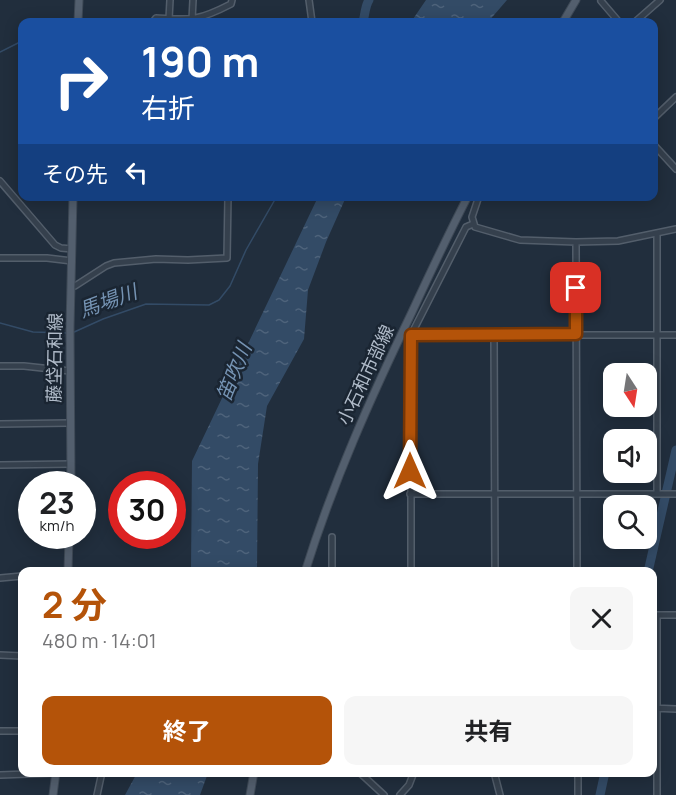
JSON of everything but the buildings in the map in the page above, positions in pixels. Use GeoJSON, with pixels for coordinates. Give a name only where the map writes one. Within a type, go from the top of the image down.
{"type":"FeatureCollection","features":[{"type":"Feature","properties":{"kind":"main road"},"geometry":{"type":"LineString","coordinates":[[78,18],[79,0]]}},
{"type":"Feature","properties":{"kind":"main road"},"geometry":{"type":"LineString","coordinates":[[565,18],[576,0]]}},
{"type":"Feature","properties":{"kind":"main road","name":"藤垈石和線"},"geometry":{"type":"LineString","coordinates":[[71,471],[69,423],[73,201]]}},
{"type":"Feature","properties":{"kind":"main road","name":"小石和市部線"},"geometry":{"type":"LineString","coordinates":[[307,567],[328,501],[361,420],[465,201]]}},
{"type":"Feature","properties":{"kind":"main road"},"geometry":{"type":"LineString","coordinates":[[68,567],[69,549]]}},
{"type":"Feature","properties":{"kind":"main road"},"geometry":{"type":"LineString","coordinates":[[53,795],[55,777]]}},
{"type":"Feature","properties":{"kind":"main road"},"geometry":{"type":"LineString","coordinates":[[250,795],[253,777]]}},
{"type":"Feature","properties":{"kind":"street"},"geometry":{"type":"LineString","coordinates":[[169,18],[170,0]]}},
{"type":"Feature","properties":{"kind":"street"},"geometry":{"type":"LineString","coordinates":[[192,18],[193,0]]}},
{"type":"Feature","properties":{"kind":"street"},"geometry":{"type":"LineString","coordinates":[[202,18],[231,4],[232,0]]}},
{"type":"Feature","properties":{"kind":"street"},"geometry":{"type":"LineString","coordinates":[[309,0],[311,18]]}},
{"type":"Feature","properties":{"kind":"street"},"geometry":{"type":"LineString","coordinates":[[640,18],[660,0]]}},
{"type":"Feature","properties":{"kind":"street"},"geometry":{"type":"LineString","coordinates":[[601,1],[616,18]]}},
{"type":"Feature","properties":{"kind":"street"},"geometry":{"type":"LineString","coordinates":[[658,114],[676,97]]}},
{"type":"Feature","properties":{"kind":"street"},"geometry":{"type":"LineString","coordinates":[[658,149],[676,169]]}},
{"type":"Feature","properties":{"kind":"street"},"geometry":{"type":"LineString","coordinates":[[0,180],[55,245],[72,249]]}},
{"type":"Feature","properties":{"kind":"street"},"geometry":{"type":"LineString","coordinates":[[71,286],[75,286],[114,263],[156,259],[227,258],[228,201]]}},
{"type":"Feature","properties":{"kind":"street"},"geometry":{"type":"LineString","coordinates":[[477,201],[472,217],[477,229],[520,240],[618,241],[676,229]]}},
{"type":"Feature","properties":{"kind":"street"},"geometry":{"type":"LineString","coordinates":[[411,567],[411,335],[466,227],[473,224]]}},
{"type":"Feature","properties":{"kind":"street"},"geometry":{"type":"LineString","coordinates":[[657,233],[659,494]]}},
{"type":"Feature","properties":{"kind":"street"},"geometry":{"type":"LineString","coordinates":[[576,242],[577,567]]}},
{"type":"Feature","properties":{"kind":"street"},"geometry":{"type":"LineString","coordinates":[[0,258],[47,258],[72,261]]}},
{"type":"Feature","properties":{"kind":"street"},"geometry":{"type":"LineString","coordinates":[[411,335],[676,335]]}},
{"type":"Feature","properties":{"kind":"street"},"geometry":{"type":"LineString","coordinates":[[494,335],[495,567]]}},
{"type":"Feature","properties":{"kind":"street"},"geometry":{"type":"LineString","coordinates":[[0,366],[70,371]]}},
{"type":"Feature","properties":{"kind":"street"},"geometry":{"type":"LineString","coordinates":[[0,424],[69,423]]}},
{"type":"Feature","properties":{"kind":"street"},"geometry":{"type":"LineString","coordinates":[[0,465],[71,464]]}},
{"type":"Feature","properties":{"kind":"street"},"geometry":{"type":"LineString","coordinates":[[410,494],[674,494]]}},
{"type":"Feature","properties":{"kind":"street"},"geometry":{"type":"LineString","coordinates":[[332,537],[332,567]]}},
{"type":"Feature","properties":{"kind":"street"},"geometry":{"type":"LineString","coordinates":[[0,578],[18,576]]}},
{"type":"Feature","properties":{"kind":"street"},"geometry":{"type":"LineString","coordinates":[[657,615],[676,615]]}},
{"type":"Feature","properties":{"kind":"street"},"geometry":{"type":"LineString","coordinates":[[0,656],[18,656]]}},
{"type":"Feature","properties":{"kind":"street"},"geometry":{"type":"LineString","coordinates":[[657,708],[676,709]]}},
{"type":"Feature","properties":{"kind":"street"},"geometry":{"type":"LineString","coordinates":[[0,731],[18,731]]}},
{"type":"Feature","properties":{"kind":"street"},"geometry":{"type":"LineString","coordinates":[[0,775],[18,774]]}},
{"type":"Feature","properties":{"kind":"street"},"geometry":{"type":"LineString","coordinates":[[97,795],[101,777]]}},
{"type":"Feature","properties":{"kind":"street"},"geometry":{"type":"LineString","coordinates":[[364,777],[384,795]]}},
{"type":"Feature","properties":{"kind":"street"},"geometry":{"type":"LineString","coordinates":[[400,795],[409,785],[412,777]]}},
{"type":"Feature","properties":{"kind":"street"},"geometry":{"type":"LineString","coordinates":[[495,777],[498,794]]}},
{"type":"Feature","properties":{"kind":"street"},"geometry":{"type":"LineString","coordinates":[[578,777],[578,795]]}},
{"type":"Feature","properties":{"kind":"street"},"geometry":{"type":"LineString","coordinates":[[657,777],[657,795]]}},
{"type":"Feature","properties":{"kind":"water"},"geometry":{"type":"Polygon","coordinates":[[[426,0],[507,0],[491,18],[414,18],[426,0]]]}},
{"type":"Feature","properties":{"kind":"water"},"geometry":{"type":"Polygon","coordinates":[[[316,201],[344,201],[308,290],[304,339],[267,406],[258,464],[257,567],[191,567],[192,461],[316,201]]]}},
{"type":"Feature","properties":{"kind":"water"},"geometry":{"type":"Polygon","coordinates":[[[135,777],[207,777],[200,795],[125,795],[135,777]]]}},
{"type":"Feature","properties":{"kind":"waterway","name":"馬場川"},"geometry":{"type":"LineString","coordinates":[[364,18],[369,0]]}},
{"type":"Feature","properties":{"kind":"waterway"},"geometry":{"type":"LineString","coordinates":[[0,52],[18,43]]}},
{"type":"Feature","properties":{"kind":"waterway","name":"馬場川"},"geometry":{"type":"LineString","coordinates":[[72,333],[146,304],[209,305],[219,300],[230,286],[246,250],[274,201]]}},
{"type":"Feature","properties":{"kind":"waterway","name":"馬場川"},"geometry":{"type":"LineString","coordinates":[[0,323],[33,332],[67,333]]}},
{"type":"Feature","properties":{"kind":"waterway"},"geometry":{"type":"LineString","coordinates":[[649,567],[676,450]]}},
{"type":"Feature","properties":{"kind":"waterway"},"geometry":{"type":"LineString","coordinates":[[600,795],[604,777]]}},
{"type":"Feature","properties":{"kind":"route"},"geometry":{"type":"LineString","coordinates":[[410,471],[411,335],[576,334],[576,288]]}},
{"type":"Feature","properties":{"kind":"water label","name":"笛吹川"},"geometry":{"type":"Point","coordinates":[234,372]}}]}
